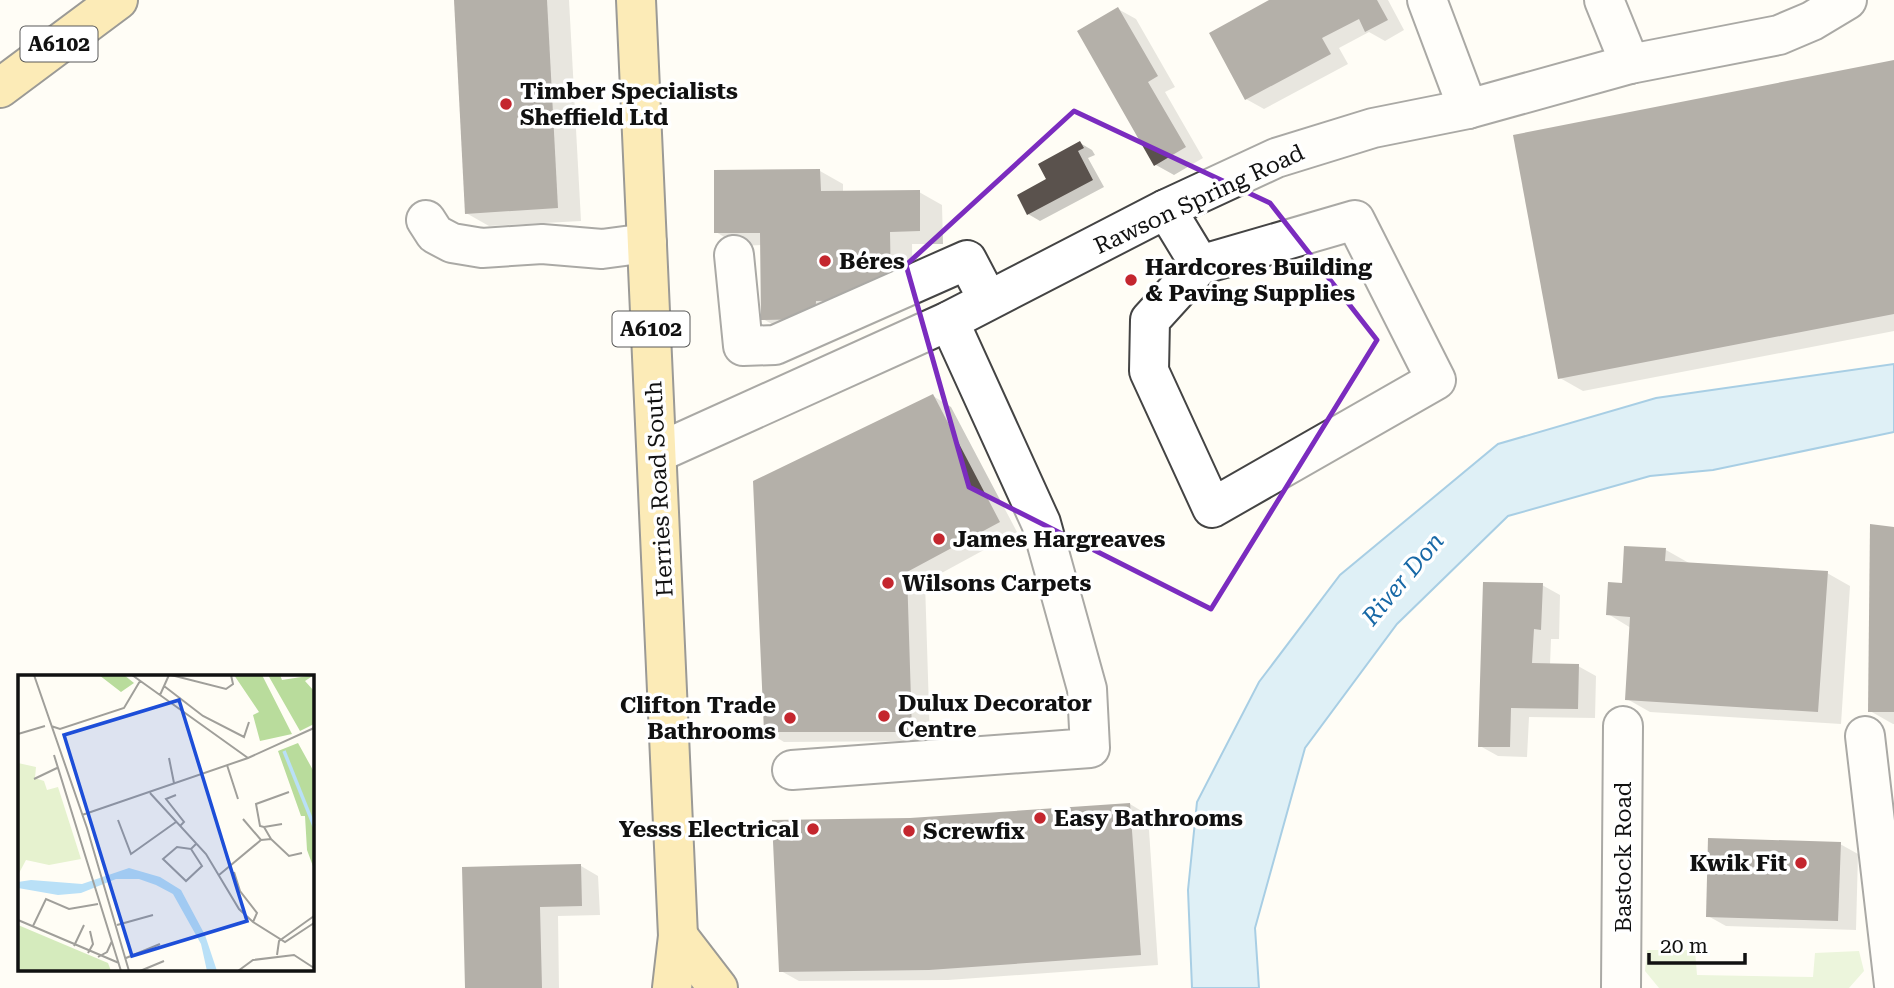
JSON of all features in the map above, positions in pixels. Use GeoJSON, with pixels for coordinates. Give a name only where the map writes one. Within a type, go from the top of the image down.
{"type":"FeatureCollection","features":[{"type":"Feature","properties":{"kind":"main road","name":"A6102"},"geometry":{"type":"LineString","coordinates":[[0,88],[118,0]]}},
{"type":"Feature","properties":{"kind":"main road","name":"Herries Road South"},"geometry":{"type":"LineString","coordinates":[[636,0],[678,936],[672,988]]}},
{"type":"Feature","properties":{"kind":"main road"},"geometry":{"type":"LineString","coordinates":[[678,936],[718,988]]}},
{"type":"Feature","properties":{"kind":"street"},"geometry":{"type":"LineString","coordinates":[[1427,0],[1468,109]]}},
{"type":"Feature","properties":{"kind":"street"},"geometry":{"type":"LineString","coordinates":[[1604,0],[1630,64]]}},
{"type":"Feature","properties":{"kind":"street","name":"Rawson Spring Road"},"geometry":{"type":"LineString","coordinates":[[657,453],[949,321],[1166,209],[1276,158],[1373,128],[1468,109],[1630,64],[1779,36],[1812,21],[1847,0]]}},
{"type":"Feature","properties":{"kind":"street"},"geometry":{"type":"LineString","coordinates":[[1166,209],[1200,265]]}},
{"type":"Feature","properties":{"kind":"street"},"geometry":{"type":"LineString","coordinates":[[426,220],[435,234],[452,243],[482,248],[542,244],[603,249],[647,243]]}},
{"type":"Feature","properties":{"kind":"street"},"geometry":{"type":"LineString","coordinates":[[1356,220],[1436,380],[1212,508],[1149,371],[1150,320],[1200,265],[1356,220]]}},
{"type":"Feature","properties":{"kind":"street"},"geometry":{"type":"LineString","coordinates":[[734,255],[743,346],[775,345],[967,260],[988,300]]}},
{"type":"Feature","properties":{"kind":"street"},"geometry":{"type":"LineString","coordinates":[[792,770],[1090,748],[1087,689],[1041,523],[949,321]]}},
{"type":"Feature","properties":{"kind":"street","name":"Bastock Road"},"geometry":{"type":"LineString","coordinates":[[1621,988],[1623,726]]}},
{"type":"Feature","properties":{"kind":"street"},"geometry":{"type":"LineString","coordinates":[[1865,736],[1894,985]]}},
{"type":"Feature","properties":{"kind":"highlighted area"},"geometry":{"type":"Polygon","coordinates":[[[1074,111],[1270,203],[1377,340],[1211,609],[969,487],[906,265],[1074,111]]]}},
{"type":"Feature","properties":{"kind":"green space"},"geometry":{"type":"Polygon","coordinates":[[[1647,950],[1695,950],[1697,975],[1813,977],[1815,953],[1859,951],[1864,971],[1849,988],[1659,988],[1645,971],[1647,950]]]}},
{"type":"Feature","properties":{"kind":"water","name":"River Don"},"geometry":{"type":"Polygon","coordinates":[[[1894,364],[1894,432],[1713,470],[1650,476],[1508,516],[1397,624],[1305,748],[1255,928],[1259,988],[1192,988],[1188,890],[1197,802],[1259,682],[1340,575],[1498,444],[1656,398],[1894,364]]]}},
{"type":"Feature","properties":{"kind":"building","name":"Timber Specialists Sheffield Ltd"},"geometry":{"type":"Polygon","coordinates":[[[454,0],[547,0],[558,208],[465,214],[454,0]]]}},
{"type":"Feature","properties":{"kind":"building"},"geometry":{"type":"Polygon","coordinates":[[[1269,0],[1377,0],[1388,20],[1365,32],[1359,19],[1322,38],[1331,54],[1245,100],[1209,33],[1269,0]]]}},
{"type":"Feature","properties":{"kind":"building"},"geometry":{"type":"Polygon","coordinates":[[[1118,7],[1158,76],[1148,82],[1186,147],[1154,166],[1077,31],[1118,7]]]}},
{"type":"Feature","properties":{"kind":"building"},"geometry":{"type":"Polygon","coordinates":[[[1894,60],[1894,314],[1558,379],[1513,135],[1894,60]]]}},
{"type":"Feature","properties":{"kind":"building"},"geometry":{"type":"Polygon","coordinates":[[[1080,141],[1084,148],[1078,151],[1093,180],[1027,215],[1017,195],[1046,179],[1038,164],[1080,141]]]}},
{"type":"Feature","properties":{"kind":"building","name":"Béres"},"geometry":{"type":"Polygon","coordinates":[[[820,169],[821,191],[920,190],[920,231],[890,232],[891,288],[874,300],[816,301],[815,319],[761,320],[760,233],[714,233],[714,170],[820,169]]]}},
{"type":"Feature","properties":{"kind":"building"},"geometry":{"type":"Polygon","coordinates":[[[933,394],[1000,522],[907,572],[912,732],[764,732],[753,481],[933,394]]]}},
{"type":"Feature","properties":{"kind":"building"},"geometry":{"type":"Polygon","coordinates":[[[1870,524],[1894,527],[1894,712],[1868,712],[1870,524]]]}},
{"type":"Feature","properties":{"kind":"building"},"geometry":{"type":"Polygon","coordinates":[[[1624,546],[1666,548],[1665,561],[1828,571],[1818,712],[1625,700],[1630,617],[1606,615],[1608,582],[1622,583],[1624,546]]]}},
{"type":"Feature","properties":{"kind":"building"},"geometry":{"type":"Polygon","coordinates":[[[1483,582],[1543,583],[1541,630],[1534,629],[1532,663],[1579,664],[1578,709],[1511,708],[1510,747],[1478,747],[1483,582]]]}},
{"type":"Feature","properties":{"kind":"building"},"geometry":{"type":"Polygon","coordinates":[[[1130,803],[1141,955],[929,970],[779,972],[772,820],[910,818],[1130,803]]]}},
{"type":"Feature","properties":{"kind":"building"},"geometry":{"type":"Polygon","coordinates":[[[1708,838],[1841,842],[1838,921],[1706,917],[1708,838]]]}},
{"type":"Feature","properties":{"kind":"building"},"geometry":{"type":"Polygon","coordinates":[[[581,864],[582,906],[540,907],[542,988],[465,988],[462,867],[581,864]]]}},
{"type":"Feature","properties":{"kind":"place","name":"Timber Specialists Sheffield Ltd"},"geometry":{"type":"Point","coordinates":[506,104]}},
{"type":"Feature","properties":{"kind":"place","name":"Béres"},"geometry":{"type":"Point","coordinates":[825,261]}},
{"type":"Feature","properties":{"kind":"place","name":"Hardcores Building & Paving Supplies"},"geometry":{"type":"Point","coordinates":[1131,280]}},
{"type":"Feature","properties":{"kind":"place","name":"James Hargreaves"},"geometry":{"type":"Point","coordinates":[939,539]}},
{"type":"Feature","properties":{"kind":"place","name":"Wilsons Carpets"},"geometry":{"type":"Point","coordinates":[888,583]}},
{"type":"Feature","properties":{"kind":"place","name":"Dulux Decorator Centre"},"geometry":{"type":"Point","coordinates":[884,716]}},
{"type":"Feature","properties":{"kind":"place","name":"Clifton Trade Bathrooms"},"geometry":{"type":"Point","coordinates":[790,718]}},
{"type":"Feature","properties":{"kind":"place","name":"Easy Bathrooms"},"geometry":{"type":"Point","coordinates":[1040,818]}},
{"type":"Feature","properties":{"kind":"place","name":"Yesss Electrical"},"geometry":{"type":"Point","coordinates":[813,829]}},
{"type":"Feature","properties":{"kind":"place","name":"Screwfix"},"geometry":{"type":"Point","coordinates":[909,831]}},
{"type":"Feature","properties":{"kind":"place","name":"Kwik Fit"},"geometry":{"type":"Point","coordinates":[1801,863]}}]}
